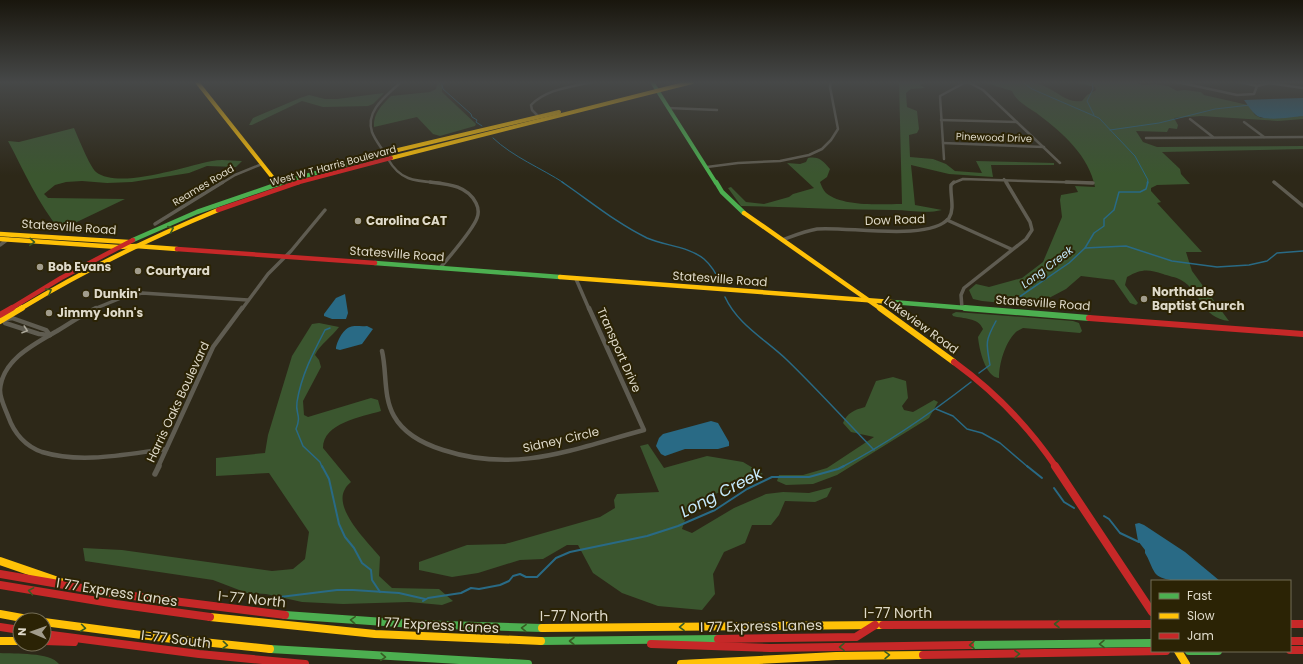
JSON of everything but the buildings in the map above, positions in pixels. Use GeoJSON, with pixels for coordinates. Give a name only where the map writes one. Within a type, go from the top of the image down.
{"type":"FeatureCollection","features":[{"type":"Feature","properties":{"kind":"main road"},"geometry":{"type":"LineString","coordinates":[[200,217],[232,202],[269,189],[277,184],[222,113]]}},
{"type":"Feature","properties":{"kind":"main road","name":"West W T Harris Boulevard"},"geometry":{"type":"LineString","coordinates":[[1,318],[62,276],[118,247],[210,207],[277,184],[556,113]]}},
{"type":"Feature","properties":{"kind":"main road","name":"West W T Harris Boulevard"},"geometry":{"type":"LineString","coordinates":[[1,318],[80,274],[136,246],[200,217],[284,186],[386,156],[565,113]]}},
{"type":"Feature","properties":{"kind":"main road","name":"Lakeview Road"},"geometry":{"type":"LineString","coordinates":[[671,113],[722,192],[732,204],[972,375],[1017,416],[1055,465],[1151,610]]}},
{"type":"Feature","properties":{"kind":"main road","name":"Statesville Road"},"geometry":{"type":"LineString","coordinates":[[0,234],[129,242],[136,246]]}},
{"type":"Feature","properties":{"kind":"main road","name":"Statesville Road"},"geometry":{"type":"LineString","coordinates":[[0,239],[286,256],[1303,334]]}},
{"type":"Feature","properties":{"kind":"main road"},"geometry":{"type":"LineString","coordinates":[[0,561],[84,589]]}},
{"type":"Feature","properties":{"kind":"main road","name":"I-77 North"},"geometry":{"type":"LineString","coordinates":[[0,574],[84,589],[192,605],[344,620],[449,626],[547,628],[1151,624]]}},
{"type":"Feature","properties":{"kind":"main road","name":"I 77 Express Lanes"},"geometry":{"type":"LineString","coordinates":[[0,585],[186,615],[317,630],[469,639],[611,641],[856,637],[875,625]]}},
{"type":"Feature","properties":{"kind":"main road"},"geometry":{"type":"LineString","coordinates":[[0,614],[12,616]]}},
{"type":"Feature","properties":{"kind":"main road"},"geometry":{"type":"LineString","coordinates":[[52,623],[158,638],[252,648],[350,655],[528,664]]}},
{"type":"Feature","properties":{"kind":"main road"},"geometry":{"type":"LineString","coordinates":[[1291,624],[1303,624]]}},
{"type":"Feature","properties":{"kind":"main road"},"geometry":{"type":"LineString","coordinates":[[0,627],[12,629]]}},
{"type":"Feature","properties":{"kind":"main road","name":"I-77 South"},"geometry":{"type":"LineString","coordinates":[[52,635],[199,654],[305,664]]}},
{"type":"Feature","properties":{"kind":"main road"},"geometry":{"type":"LineString","coordinates":[[0,640],[12,641]]}},
{"type":"Feature","properties":{"kind":"main road"},"geometry":{"type":"LineString","coordinates":[[52,641],[106,642]]}},
{"type":"Feature","properties":{"kind":"main road"},"geometry":{"type":"LineString","coordinates":[[611,641],[697,647],[746,648],[1151,643]]}},
{"type":"Feature","properties":{"kind":"main road"},"geometry":{"type":"LineString","coordinates":[[1291,642],[1303,641]]}},
{"type":"Feature","properties":{"kind":"main road"},"geometry":{"type":"LineString","coordinates":[[1291,650],[1303,650]]}},
{"type":"Feature","properties":{"kind":"main road"},"geometry":{"type":"LineString","coordinates":[[680,664],[821,656],[1151,651]]}},
{"type":"Feature","properties":{"kind":"main road"},"geometry":{"type":"LineString","coordinates":[[1179,652],[1186,664]]}},
{"type":"Feature","properties":{"kind":"street"},"geometry":{"type":"LineString","coordinates":[[373,113],[370,125],[372,134],[394,170],[402,176],[413,180],[454,186],[470,194],[477,204],[478,213],[475,222],[440,268]]}},
{"type":"Feature","properties":{"kind":"street"},"geometry":{"type":"LineString","coordinates":[[535,113],[538,117]]}},
{"type":"Feature","properties":{"kind":"street"},"geometry":{"type":"LineString","coordinates":[[707,167],[787,160],[811,154],[828,145],[836,136],[838,130],[835,113]]}},
{"type":"Feature","properties":{"kind":"street"},"geometry":{"type":"LineString","coordinates":[[941,113],[944,159]]}},
{"type":"Feature","properties":{"kind":"street"},"geometry":{"type":"LineString","coordinates":[[1007,113],[1060,162]]}},
{"type":"Feature","properties":{"kind":"street"},"geometry":{"type":"LineString","coordinates":[[1190,119],[1213,137]]}},
{"type":"Feature","properties":{"kind":"street"},"geometry":{"type":"LineString","coordinates":[[941,120],[1017,122]]}},
{"type":"Feature","properties":{"kind":"street"},"geometry":{"type":"LineString","coordinates":[[1244,122],[1264,137]]}},
{"type":"Feature","properties":{"kind":"street"},"geometry":{"type":"LineString","coordinates":[[1146,138],[1303,136]]}},
{"type":"Feature","properties":{"kind":"street","name":"Pinewood Drive"},"geometry":{"type":"LineString","coordinates":[[944,143],[1044,147]]}},
{"type":"Feature","properties":{"kind":"street","name":"Reames Road"},"geometry":{"type":"LineString","coordinates":[[155,224],[235,175],[262,164]]}},
{"type":"Feature","properties":{"kind":"street"},"geometry":{"type":"LineString","coordinates":[[1011,249],[947,220],[952,209],[950,188],[954,182],[968,178],[1093,183]]}},
{"type":"Feature","properties":{"kind":"street"},"geometry":{"type":"LineString","coordinates":[[962,308],[961,295],[964,288],[1030,234],[1032,228],[1004,180]]}},
{"type":"Feature","properties":{"kind":"street"},"geometry":{"type":"LineString","coordinates":[[1274,182],[1303,206]]}},
{"type":"Feature","properties":{"kind":"street","name":"Harris Oaks Boulevard"},"geometry":{"type":"LineString","coordinates":[[155,474],[210,352],[268,274],[286,256],[325,210]]}},
{"type":"Feature","properties":{"kind":"street","name":"Dow Road"},"geometry":{"type":"LineString","coordinates":[[782,240],[812,230],[918,230],[935,226],[947,220]]}},
{"type":"Feature","properties":{"kind":"street"},"geometry":{"type":"LineString","coordinates":[[0,245],[14,234]]}},
{"type":"Feature","properties":{"kind":"street","name":"Transport Drive"},"geometry":{"type":"LineString","coordinates":[[576,278],[644,430]]}},
{"type":"Feature","properties":{"kind":"street"},"geometry":{"type":"LineString","coordinates":[[166,449],[84,457],[68,457],[42,452],[31,447],[17,436],[13,430],[0,392],[4,376],[19,355],[50,335],[106,303],[131,295],[149,293],[248,300]]}},
{"type":"Feature","properties":{"kind":"street"},"geometry":{"type":"LineString","coordinates":[[1,318],[5,323],[39,334],[50,335]]}},
{"type":"Feature","properties":{"kind":"street","name":"Sidney Circle"},"geometry":{"type":"LineString","coordinates":[[382,351],[386,367],[388,399],[394,415],[402,427],[415,438],[442,450],[493,460],[529,459],[644,430]]}},
{"type":"Feature","properties":{"kind":"green space"},"geometry":{"type":"Polygon","coordinates":[[[265,113],[277,113],[249,125],[253,118],[265,113]]]}},
{"type":"Feature","properties":{"kind":"green space"},"geometry":{"type":"Polygon","coordinates":[[[377,113],[464,113],[476,124],[475,126],[440,136],[433,134],[417,117],[374,127],[377,113]]]}},
{"type":"Feature","properties":{"kind":"green space"},"geometry":{"type":"Polygon","coordinates":[[[900,113],[917,113],[919,129],[917,133],[909,135],[910,157],[933,159],[946,164],[955,171],[982,173],[976,161],[1054,163],[1054,165],[991,165],[993,177],[949,174],[911,165],[915,205],[942,210],[930,212],[741,206],[728,188],[731,187],[746,202],[764,204],[789,197],[793,194],[814,188],[787,163],[800,164],[806,162],[808,158],[818,158],[830,169],[827,177],[820,182],[825,192],[833,197],[852,203],[902,204],[900,113]]]}},
{"type":"Feature","properties":{"kind":"green space"},"geometry":{"type":"Polygon","coordinates":[[[1036,113],[1254,113],[1261,118],[1303,116],[1303,119],[1278,121],[1201,116],[1174,118],[1178,125],[1177,129],[1169,128],[1167,132],[1136,131],[1143,142],[1157,147],[1303,146],[1303,149],[1162,152],[1180,169],[1181,174],[1190,184],[1157,185],[1151,188],[1151,191],[1161,202],[1157,203],[1202,252],[1186,252],[1192,271],[1229,321],[1212,315],[1188,285],[1181,280],[1158,272],[1149,271],[1136,272],[1127,277],[1125,285],[1138,303],[1136,305],[1130,303],[1114,280],[1081,276],[1066,289],[1049,298],[1044,303],[1046,307],[973,299],[969,290],[976,284],[989,287],[1022,278],[1043,262],[1062,217],[1060,200],[1061,195],[1078,192],[1075,186],[1095,187],[1087,165],[1074,146],[1057,129],[1036,113]]]}},
{"type":"Feature","properties":{"kind":"green space"},"geometry":{"type":"Polygon","coordinates":[[[74,128],[93,169],[106,177],[120,179],[136,178],[212,161],[242,161],[236,167],[207,166],[189,173],[132,182],[107,183],[82,181],[66,182],[55,185],[44,194],[48,198],[125,199],[60,230],[38,198],[8,141],[19,142],[74,128]]]}},
{"type":"Feature","properties":{"kind":"green space"},"geometry":{"type":"Polygon","coordinates":[[[956,312],[1073,321],[1079,323],[1082,331],[1080,333],[1023,328],[1017,331],[1008,342],[1001,360],[999,378],[990,373],[986,367],[978,337],[983,329],[981,325],[974,320],[953,316],[952,314],[956,312]]]}},
{"type":"Feature","properties":{"kind":"green space"},"geometry":{"type":"Polygon","coordinates":[[[319,323],[339,327],[320,347],[315,355],[319,360],[321,367],[303,401],[304,415],[308,417],[371,398],[378,400],[381,411],[344,422],[329,433],[325,439],[323,448],[351,482],[345,488],[343,497],[344,506],[348,515],[360,534],[380,557],[379,576],[392,588],[439,589],[453,601],[442,605],[409,602],[343,604],[302,602],[266,594],[247,593],[213,580],[85,561],[83,548],[122,550],[272,571],[293,569],[305,559],[309,532],[269,473],[216,476],[216,458],[265,453],[268,435],[292,356],[312,324],[319,323]]]}},
{"type":"Feature","properties":{"kind":"green space"},"geometry":{"type":"Polygon","coordinates":[[[893,377],[906,381],[908,398],[902,406],[904,410],[913,412],[934,400],[938,402],[929,418],[837,475],[813,484],[786,485],[777,481],[779,475],[803,475],[827,468],[874,437],[851,432],[843,423],[851,412],[865,407],[876,381],[893,377]]]}},
{"type":"Feature","properties":{"kind":"green space"},"geometry":{"type":"Polygon","coordinates":[[[648,444],[664,468],[707,456],[743,462],[763,474],[708,497],[686,517],[682,529],[692,533],[734,508],[766,494],[783,492],[809,493],[832,487],[827,497],[815,502],[785,501],[779,515],[771,525],[752,525],[745,543],[724,552],[713,574],[715,594],[702,610],[658,606],[622,593],[593,573],[578,545],[567,545],[543,559],[520,560],[478,573],[452,577],[419,570],[419,562],[467,545],[505,544],[600,517],[615,508],[614,500],[617,494],[659,492],[640,446],[648,444]]]}},
{"type":"Feature","properties":{"kind":"green space"},"geometry":{"type":"Polygon","coordinates":[[[0,653],[48,657],[59,664],[0,664],[0,653]]]}},
{"type":"Feature","properties":{"kind":"water"},"geometry":{"type":"Polygon","coordinates":[[[1254,113],[1303,113],[1303,116],[1279,118],[1266,118],[1254,113]]]}},
{"type":"Feature","properties":{"kind":"water"},"geometry":{"type":"Polygon","coordinates":[[[345,294],[348,313],[346,319],[332,319],[324,316],[336,298],[345,294]]]}},
{"type":"Feature","properties":{"kind":"water"},"geometry":{"type":"Polygon","coordinates":[[[354,326],[367,326],[373,329],[362,344],[340,350],[336,349],[340,336],[347,328],[354,326]]]}},
{"type":"Feature","properties":{"kind":"water"},"geometry":{"type":"Polygon","coordinates":[[[711,421],[718,423],[729,442],[729,446],[718,449],[685,449],[665,456],[661,454],[656,446],[659,438],[663,434],[711,421]]]}},
{"type":"Feature","properties":{"kind":"water"},"geometry":{"type":"Polygon","coordinates":[[[1139,523],[1144,525],[1185,552],[1219,580],[1172,580],[1160,577],[1155,573],[1145,550],[1138,541],[1135,524],[1139,523]]]}},
{"type":"Feature","properties":{"kind":"waterway"},"geometry":{"type":"LineString","coordinates":[[470,113],[472,117],[477,120],[476,122],[482,126]]}},
{"type":"Feature","properties":{"kind":"waterway"},"geometry":{"type":"LineString","coordinates":[[1087,113],[1099,118],[1110,130]]}},
{"type":"Feature","properties":{"kind":"waterway"},"geometry":{"type":"LineString","coordinates":[[1110,130],[1159,123],[1199,113]]}},
{"type":"Feature","properties":{"kind":"waterway","name":"Long Creek"},"geometry":{"type":"LineString","coordinates":[[1110,130],[1135,156],[1148,180],[1147,183]]}},
{"type":"Feature","properties":{"kind":"waterway"},"geometry":{"type":"LineString","coordinates":[[493,138],[518,157],[564,183]]}},
{"type":"Feature","properties":{"kind":"waterway"},"geometry":{"type":"LineString","coordinates":[[562,182],[614,219],[647,238],[691,251],[698,255],[709,264],[721,284]]}},
{"type":"Feature","properties":{"kind":"waterway","name":"Long Creek"},"geometry":{"type":"LineString","coordinates":[[1085,248],[1094,233],[1104,226],[1104,219],[1114,210],[1119,192],[1140,192],[1146,189],[1148,182]]}},
{"type":"Feature","properties":{"kind":"waterway"},"geometry":{"type":"LineString","coordinates":[[1085,248],[1126,246],[1172,261],[1217,267],[1249,265],[1267,261],[1277,253],[1303,251]]}},
{"type":"Feature","properties":{"kind":"waterway","name":"Long Creek"},"geometry":{"type":"LineString","coordinates":[[1009,304],[1069,263],[1085,248]]}},
{"type":"Feature","properties":{"kind":"waterway"},"geometry":{"type":"LineString","coordinates":[[725,297],[737,316],[779,352],[873,449]]}},
{"type":"Feature","properties":{"kind":"waterway","name":"Long Creek"},"geometry":{"type":"LineString","coordinates":[[979,373],[990,365],[987,342],[996,321]]}},
{"type":"Feature","properties":{"kind":"waterway"},"geometry":{"type":"LineString","coordinates":[[322,467],[320,462],[303,446],[296,429],[298,424],[297,402],[301,383],[316,347],[325,330],[330,328]]}},
{"type":"Feature","properties":{"kind":"waterway","name":"Long Creek"},"geometry":{"type":"LineString","coordinates":[[873,449],[908,428],[971,382]]}},
{"type":"Feature","properties":{"kind":"waterway"},"geometry":{"type":"LineString","coordinates":[[936,409],[953,416],[967,429],[982,433],[1000,443],[1028,467]]}},
{"type":"Feature","properties":{"kind":"waterway","name":"Long Creek"},"geometry":{"type":"LineString","coordinates":[[842,467],[873,449]]}},
{"type":"Feature","properties":{"kind":"waterway"},"geometry":{"type":"LineString","coordinates":[[322,466],[329,479],[339,524],[345,537],[354,548],[362,563],[371,570],[372,580],[380,592]]}},
{"type":"Feature","properties":{"kind":"waterway"},"geometry":{"type":"LineString","coordinates":[[1027,466],[1042,478]]}},
{"type":"Feature","properties":{"kind":"waterway","name":"Long Creek"},"geometry":{"type":"LineString","coordinates":[[423,601],[428,598],[461,593],[471,588],[479,589],[500,585],[509,581],[513,576],[520,574],[526,577],[537,577],[556,558],[570,552],[647,536],[678,526],[715,510],[747,489],[772,477],[809,477],[842,467]]}},
{"type":"Feature","properties":{"kind":"waterway"},"geometry":{"type":"LineString","coordinates":[[1054,488],[1064,502],[1074,508]]}},
{"type":"Feature","properties":{"kind":"waterway"},"geometry":{"type":"LineString","coordinates":[[1104,516],[1109,519],[1120,533],[1139,542]]}},
{"type":"Feature","properties":{"kind":"waterway"},"geometry":{"type":"LineString","coordinates":[[280,597],[337,590],[380,592]]}},
{"type":"Feature","properties":{"kind":"waterway"},"geometry":{"type":"LineString","coordinates":[[380,592],[399,593],[425,599]]}},
{"type":"Feature","properties":{"kind":"traffic: fast"},"geometry":{"type":"LineString","coordinates":[[672,113],[722,192],[744,213]]}},
{"type":"Feature","properties":{"kind":"traffic: fast"},"geometry":{"type":"LineString","coordinates":[[133,240],[197,212],[230,200],[330,168],[398,150]]}},
{"type":"Feature","properties":{"kind":"traffic: fast"},"geometry":{"type":"LineString","coordinates":[[375,263],[560,277]]}},
{"type":"Feature","properties":{"kind":"traffic: fast"},"geometry":{"type":"LineString","coordinates":[[892,302],[1089,318]]}},
{"type":"Feature","properties":{"kind":"traffic: fast"},"geometry":{"type":"LineString","coordinates":[[285,615],[413,624],[542,628]]}},
{"type":"Feature","properties":{"kind":"traffic: fast"},"geometry":{"type":"LineString","coordinates":[[541,641],[718,639]]}},
{"type":"Feature","properties":{"kind":"traffic: fast"},"geometry":{"type":"LineString","coordinates":[[970,645],[1151,643]]}},
{"type":"Feature","properties":{"kind":"traffic: fast"},"geometry":{"type":"LineString","coordinates":[[270,649],[528,664]]}},
{"type":"Feature","properties":{"kind":"traffic: slow"},"geometry":{"type":"LineString","coordinates":[[222,113],[277,183]]}},
{"type":"Feature","properties":{"kind":"traffic: slow"},"geometry":{"type":"LineString","coordinates":[[398,150],[555,113]]}},
{"type":"Feature","properties":{"kind":"traffic: slow"},"geometry":{"type":"LineString","coordinates":[[391,158],[569,113]]}},
{"type":"Feature","properties":{"kind":"traffic: slow"},"geometry":{"type":"LineString","coordinates":[[0,321],[80,275],[134,247],[218,210]]}},
{"type":"Feature","properties":{"kind":"traffic: slow"},"geometry":{"type":"LineString","coordinates":[[744,213],[851,287],[954,362]]}},
{"type":"Feature","properties":{"kind":"traffic: slow"},"geometry":{"type":"LineString","coordinates":[[0,234],[128,242]]}},
{"type":"Feature","properties":{"kind":"traffic: slow"},"geometry":{"type":"LineString","coordinates":[[0,239],[118,247],[136,246],[177,249]]}},
{"type":"Feature","properties":{"kind":"traffic: slow"},"geometry":{"type":"LineString","coordinates":[[560,277],[892,302]]}},
{"type":"Feature","properties":{"kind":"traffic: slow"},"geometry":{"type":"LineString","coordinates":[[0,561],[61,582]]}},
{"type":"Feature","properties":{"kind":"traffic: slow"},"geometry":{"type":"LineString","coordinates":[[0,614],[12,616]]}},
{"type":"Feature","properties":{"kind":"traffic: slow"},"geometry":{"type":"LineString","coordinates":[[210,617],[375,634],[541,641]]}},
{"type":"Feature","properties":{"kind":"traffic: slow"},"geometry":{"type":"LineString","coordinates":[[52,623],[164,638],[270,649]]}},
{"type":"Feature","properties":{"kind":"traffic: slow"},"geometry":{"type":"LineString","coordinates":[[542,628],[883,625]]}},
{"type":"Feature","properties":{"kind":"traffic: slow"},"geometry":{"type":"LineString","coordinates":[[0,641],[12,641]]}},
{"type":"Feature","properties":{"kind":"traffic: slow"},"geometry":{"type":"LineString","coordinates":[[1179,652],[1186,664]]}},
{"type":"Feature","properties":{"kind":"traffic: slow"},"geometry":{"type":"LineString","coordinates":[[681,664],[836,656],[923,655]]}},
{"type":"Feature","properties":{"kind":"traffic: jam"},"geometry":{"type":"LineString","coordinates":[[218,210],[299,182],[391,158]]}},
{"type":"Feature","properties":{"kind":"traffic: jam"},"geometry":{"type":"LineString","coordinates":[[0,315],[61,278],[133,240]]}},
{"type":"Feature","properties":{"kind":"traffic: jam"},"geometry":{"type":"LineString","coordinates":[[177,249],[375,263]]}},
{"type":"Feature","properties":{"kind":"traffic: jam"},"geometry":{"type":"LineString","coordinates":[[1089,318],[1303,334]]}},
{"type":"Feature","properties":{"kind":"traffic: jam"},"geometry":{"type":"LineString","coordinates":[[954,362],[972,375],[1009,408],[1030,432],[1055,465],[1151,610]]}},
{"type":"Feature","properties":{"kind":"traffic: jam"},"geometry":{"type":"LineString","coordinates":[[0,574],[117,594],[285,615]]}},
{"type":"Feature","properties":{"kind":"traffic: jam"},"geometry":{"type":"LineString","coordinates":[[0,585],[116,604],[210,617]]}},
{"type":"Feature","properties":{"kind":"traffic: jam"},"geometry":{"type":"LineString","coordinates":[[883,625],[1151,624]]}},
{"type":"Feature","properties":{"kind":"traffic: jam"},"geometry":{"type":"LineString","coordinates":[[1291,624],[1303,624]]}},
{"type":"Feature","properties":{"kind":"traffic: jam"},"geometry":{"type":"LineString","coordinates":[[718,639],[856,637],[875,625]]}},
{"type":"Feature","properties":{"kind":"traffic: jam"},"geometry":{"type":"LineString","coordinates":[[0,627],[12,629]]}},
{"type":"Feature","properties":{"kind":"traffic: jam"},"geometry":{"type":"LineString","coordinates":[[52,635],[199,654],[305,664]]}},
{"type":"Feature","properties":{"kind":"traffic: jam"},"geometry":{"type":"LineString","coordinates":[[52,641],[74,642]]}},
{"type":"Feature","properties":{"kind":"traffic: jam"},"geometry":{"type":"LineString","coordinates":[[1291,641],[1303,641]]}},
{"type":"Feature","properties":{"kind":"traffic: jam"},"geometry":{"type":"LineString","coordinates":[[651,644],[770,648],[970,645]]}},
{"type":"Feature","properties":{"kind":"traffic: jam"},"geometry":{"type":"LineString","coordinates":[[1291,650],[1303,650]]}},
{"type":"Feature","properties":{"kind":"traffic: jam"},"geometry":{"type":"LineString","coordinates":[[923,655],[1151,651]]}},
{"type":"Feature","properties":{"kind":"place","name":"Carolina CAT"},"geometry":{"type":"Point","coordinates":[358,221]}},
{"type":"Feature","properties":{"kind":"place","name":"Bob Evans"},"geometry":{"type":"Point","coordinates":[40,267]}},
{"type":"Feature","properties":{"kind":"place","name":"Courtyard"},"geometry":{"type":"Point","coordinates":[138,271]}},
{"type":"Feature","properties":{"kind":"place","name":"Dunkin'"},"geometry":{"type":"Point","coordinates":[86,294]}},
{"type":"Feature","properties":{"kind":"place","name":"Northdale Baptist Church"},"geometry":{"type":"Point","coordinates":[1144,299]}},
{"type":"Feature","properties":{"kind":"place","name":"Jimmy John's"},"geometry":{"type":"Point","coordinates":[49,313]}}]}
